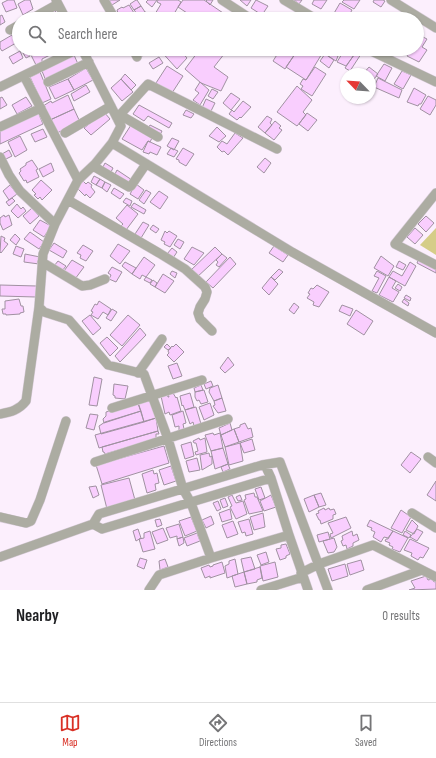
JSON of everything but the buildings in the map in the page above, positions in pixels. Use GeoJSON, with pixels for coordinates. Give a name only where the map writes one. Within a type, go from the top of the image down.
{"type":"FeatureCollection","features":[{"type":"Feature","properties":{"kind":"street"},"geometry":{"type":"LineString","coordinates":[[104,0],[111,12]]}},
{"type":"Feature","properties":{"kind":"street"},"geometry":{"type":"LineString","coordinates":[[222,0],[240,12]]}},
{"type":"Feature","properties":{"kind":"street"},"geometry":{"type":"LineString","coordinates":[[284,0],[304,12]]}},
{"type":"Feature","properties":{"kind":"street"},"geometry":{"type":"LineString","coordinates":[[390,0],[410,12]]}},
{"type":"Feature","properties":{"kind":"street"},"geometry":{"type":"LineString","coordinates":[[42,12],[57,2],[62,12]]}},
{"type":"Feature","properties":{"kind":"street"},"geometry":{"type":"LineString","coordinates":[[424,21],[436,28]]}},
{"type":"Feature","properties":{"kind":"street"},"geometry":{"type":"LineString","coordinates":[[0,87],[64,56]]}},
{"type":"Feature","properties":{"kind":"street"},"geometry":{"type":"LineString","coordinates":[[0,414],[13,411],[21,407],[26,401],[39,307],[43,254],[55,224],[78,180],[93,166],[112,144],[121,126],[119,117],[111,106],[86,56]]}},
{"type":"Feature","properties":{"kind":"street"},"geometry":{"type":"LineString","coordinates":[[382,56],[436,82]]}},
{"type":"Feature","properties":{"kind":"street"},"geometry":{"type":"LineString","coordinates":[[48,82],[89,62]]}},
{"type":"Feature","properties":{"kind":"street"},"geometry":{"type":"LineString","coordinates":[[24,76],[78,180]]}},
{"type":"Feature","properties":{"kind":"street"},"geometry":{"type":"LineString","coordinates":[[119,117],[148,84],[276,149]]}},
{"type":"Feature","properties":{"kind":"street"},"geometry":{"type":"LineString","coordinates":[[65,133],[111,106]]}},
{"type":"Feature","properties":{"kind":"street"},"geometry":{"type":"LineString","coordinates":[[0,127],[41,108]]}},
{"type":"Feature","properties":{"kind":"street"},"geometry":{"type":"LineString","coordinates":[[119,117],[158,137]]}},
{"type":"Feature","properties":{"kind":"street"},"geometry":{"type":"LineString","coordinates":[[112,144],[292,252],[436,333]]}},
{"type":"Feature","properties":{"kind":"street"},"geometry":{"type":"LineString","coordinates":[[0,157],[9,175],[20,191],[55,224]]}},
{"type":"Feature","properties":{"kind":"street"},"geometry":{"type":"LineString","coordinates":[[93,166],[129,187],[134,183],[146,164]]}},
{"type":"Feature","properties":{"kind":"street"},"geometry":{"type":"LineString","coordinates":[[436,193],[395,244],[436,266]]}},
{"type":"Feature","properties":{"kind":"street"},"geometry":{"type":"LineString","coordinates":[[68,200],[185,269],[204,287],[207,292],[198,313],[200,319],[212,331]]}},
{"type":"Feature","properties":{"kind":"street"},"geometry":{"type":"LineString","coordinates":[[42,262],[82,286],[90,285],[106,279]]}},
{"type":"Feature","properties":{"kind":"street"},"geometry":{"type":"LineString","coordinates":[[39,307],[44,312],[68,320],[108,366],[144,374],[168,439],[183,490],[191,503],[211,558]]}},
{"type":"Feature","properties":{"kind":"street"},"geometry":{"type":"LineString","coordinates":[[138,373],[162,339]]}},
{"type":"Feature","properties":{"kind":"street"},"geometry":{"type":"LineString","coordinates":[[112,408],[202,380]]}},
{"type":"Feature","properties":{"kind":"street"},"geometry":{"type":"LineString","coordinates":[[95,462],[228,419]]}},
{"type":"Feature","properties":{"kind":"street"},"geometry":{"type":"LineString","coordinates":[[0,517],[26,523],[30,521],[40,500],[66,421]]}},
{"type":"Feature","properties":{"kind":"street"},"geometry":{"type":"LineString","coordinates":[[428,457],[436,463]]}},
{"type":"Feature","properties":{"kind":"street"},"geometry":{"type":"LineString","coordinates":[[0,557],[93,524],[99,514],[265,465],[280,462],[328,590]]}},
{"type":"Feature","properties":{"kind":"street"},"geometry":{"type":"LineString","coordinates":[[265,465],[271,478],[288,536],[308,590]]}},
{"type":"Feature","properties":{"kind":"street"},"geometry":{"type":"LineString","coordinates":[[93,524],[102,529],[271,478]]}},
{"type":"Feature","properties":{"kind":"street"},"geometry":{"type":"LineString","coordinates":[[412,513],[436,528]]}},
{"type":"Feature","properties":{"kind":"street"},"geometry":{"type":"LineString","coordinates":[[149,590],[155,579],[159,576],[211,558],[288,536]]}},
{"type":"Feature","properties":{"kind":"street"},"geometry":{"type":"LineString","coordinates":[[261,590],[302,575],[319,564],[373,545],[436,577]]}},
{"type":"Feature","properties":{"kind":"street"},"geometry":{"type":"LineString","coordinates":[[368,590],[422,570]]}},
{"type":"Feature","properties":{"kind":"shaded area"},"geometry":{"type":"Polygon","coordinates":[[[436,228],[436,255],[420,245],[436,228]]]}}]}
